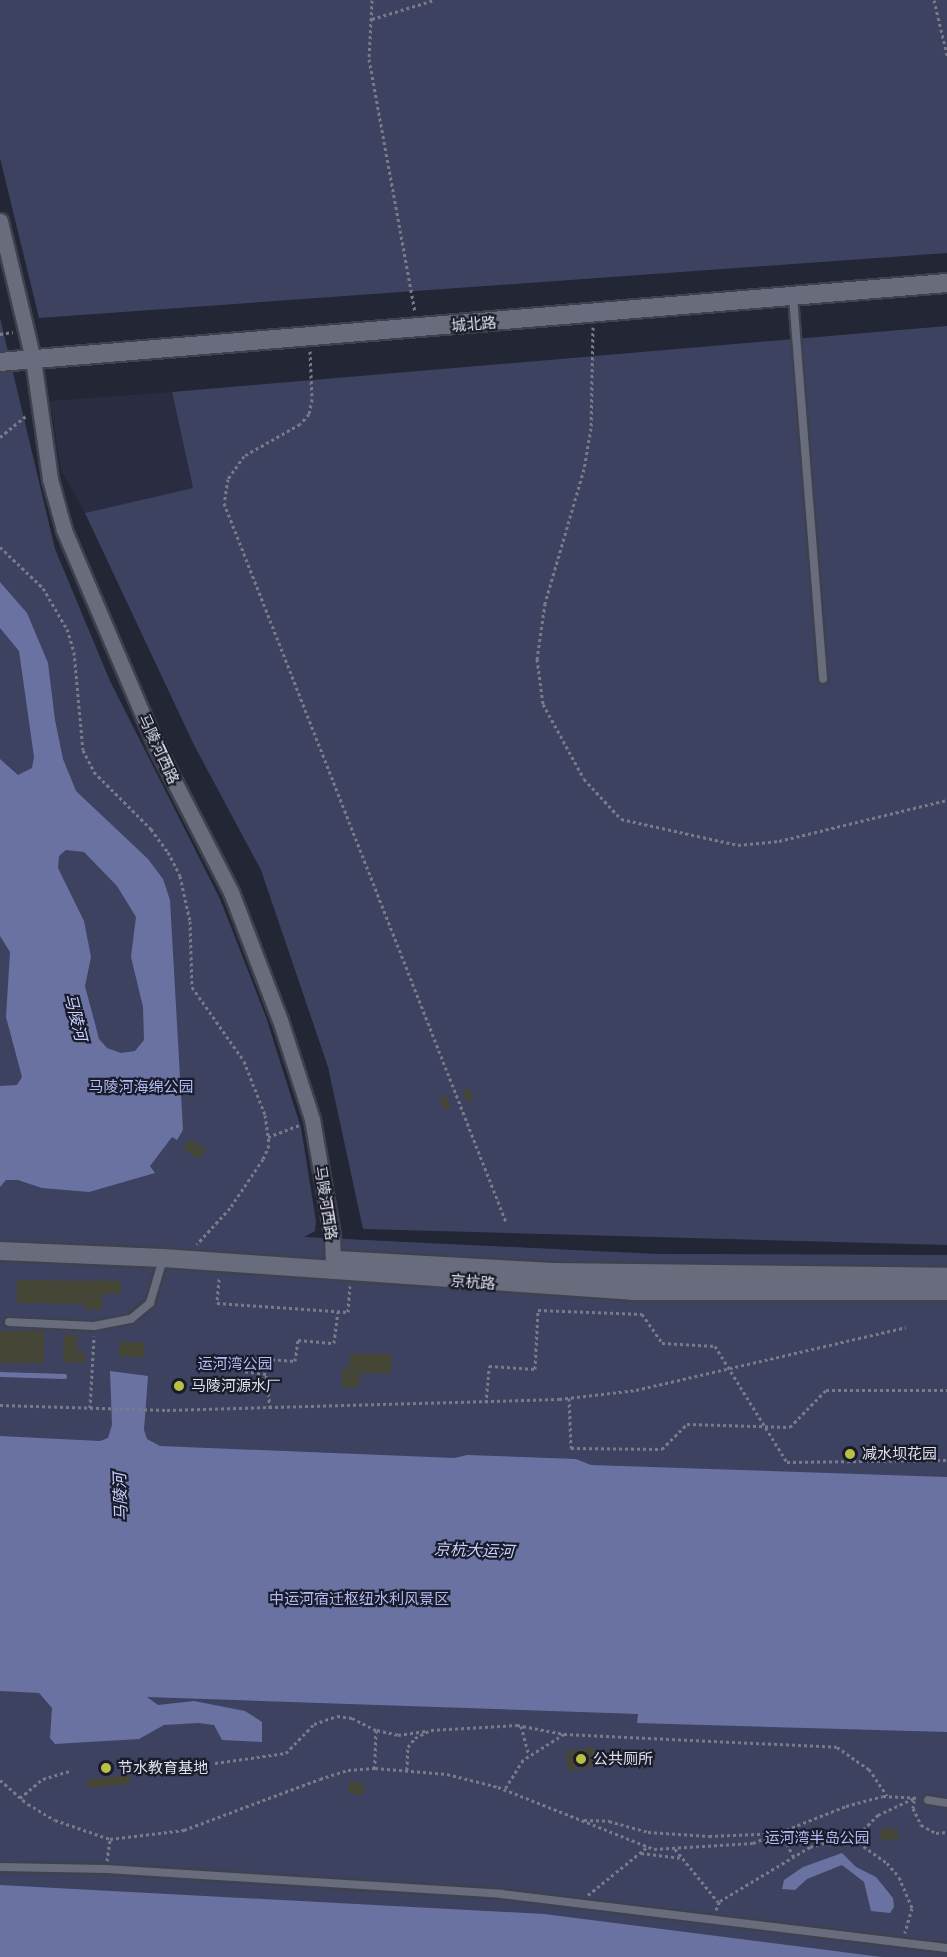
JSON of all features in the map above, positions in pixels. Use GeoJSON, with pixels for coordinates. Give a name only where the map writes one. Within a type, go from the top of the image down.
{"type":"FeatureCollection","features":[{"type":"Feature","properties":{"kind":"street","name":"马陵河西路"},"geometry":{"type":"LineString","coordinates":[[0,221],[33,359],[50,479],[64,530],[157,748],[231,892],[280,1020],[312,1119],[339,1268]]}},
{"type":"Feature","properties":{"kind":"street","name":"城北路"},"geometry":{"type":"LineString","coordinates":[[0,362],[947,283]]}},
{"type":"Feature","properties":{"kind":"street","name":"京杭路"},"geometry":{"type":"LineString","coordinates":[[0,1242],[191,1250],[339,1268],[947,1277]]}},
{"type":"Feature","properties":{"kind":"street","name":"京杭路"},"geometry":{"type":"LineString","coordinates":[[0,1251],[339,1268],[632,1291],[947,1291]]}},
{"type":"Feature","properties":{"kind":"lane"},"geometry":{"type":"LineString","coordinates":[[793,297],[823,679]]}},
{"type":"Feature","properties":{"kind":"lane"},"geometry":{"type":"LineString","coordinates":[[9,1322],[94,1326],[131,1319],[141,1313],[157,1287],[163,1258]]}},
{"type":"Feature","properties":{"kind":"lane"},"geometry":{"type":"LineString","coordinates":[[928,1800],[947,1803]]}},
{"type":"Feature","properties":{"kind":"lane"},"geometry":{"type":"LineString","coordinates":[[0,1867],[106,1869],[394,1886],[582,1903],[947,1948]]}},
{"type":"Feature","properties":{"kind":"path"},"geometry":{"type":"LineString","coordinates":[[372,0],[369,59],[419,328]]}},
{"type":"Feature","properties":{"kind":"path"},"geometry":{"type":"LineString","coordinates":[[372,19],[434,0]]}},
{"type":"Feature","properties":{"kind":"path"},"geometry":{"type":"LineString","coordinates":[[934,0],[947,55]]}},
{"type":"Feature","properties":{"kind":"path"},"geometry":{"type":"LineString","coordinates":[[593,314],[591,428],[584,469],[545,603],[537,659],[543,704],[584,778],[621,819],[738,845],[779,842],[947,800]]}},
{"type":"Feature","properties":{"kind":"path"},"geometry":{"type":"LineString","coordinates":[[309,338],[312,399],[309,414],[300,424],[244,456],[228,479],[224,503],[506,1222]]}},
{"type":"Feature","properties":{"kind":"path"},"geometry":{"type":"LineString","coordinates":[[0,437],[40,406]]}},
{"type":"Feature","properties":{"kind":"path"},"geometry":{"type":"LineString","coordinates":[[0,547],[43,588],[67,629],[74,652],[83,750],[94,772],[151,829],[180,876],[190,921],[192,987],[244,1061],[256,1087],[269,1145],[249,1182],[191,1250]]}},
{"type":"Feature","properties":{"kind":"path"},"geometry":{"type":"LineString","coordinates":[[268,1137],[312,1119]]}},
{"type":"Feature","properties":{"kind":"path"},"geometry":{"type":"LineString","coordinates":[[220,1271],[217,1303],[348,1312],[339,1268]]}},
{"type":"Feature","properties":{"kind":"path"},"geometry":{"type":"LineString","coordinates":[[486,1403],[489,1366],[535,1369],[538,1310],[642,1314],[662,1343],[715,1346],[787,1462],[947,1460]]}},
{"type":"Feature","properties":{"kind":"path"},"geometry":{"type":"LineString","coordinates":[[270,1408],[266,1374],[242,1371],[242,1357],[295,1361],[298,1340],[334,1343],[338,1312]]}},
{"type":"Feature","properties":{"kind":"path"},"geometry":{"type":"LineString","coordinates":[[90,1408],[94,1326]]}},
{"type":"Feature","properties":{"kind":"path"},"geometry":{"type":"LineString","coordinates":[[0,1405],[90,1408],[270,1408],[486,1403],[569,1398],[636,1390],[728,1367],[906,1328]]}},
{"type":"Feature","properties":{"kind":"path"},"geometry":{"type":"LineString","coordinates":[[569,1398],[571,1448],[662,1449],[687,1424],[790,1427],[826,1390],[947,1390]]}},
{"type":"Feature","properties":{"kind":"path"},"geometry":{"type":"LineString","coordinates":[[215,1763],[286,1753],[314,1724],[329,1717],[352,1718],[376,1730],[398,1735],[431,1730],[521,1726],[564,1734],[837,1748],[869,1769],[887,1796]]}},
{"type":"Feature","properties":{"kind":"path"},"geometry":{"type":"LineString","coordinates":[[521,1726],[529,1755]]}},
{"type":"Feature","properties":{"kind":"path"},"geometry":{"type":"LineString","coordinates":[[375,1768],[376,1730]]}},
{"type":"Feature","properties":{"kind":"path"},"geometry":{"type":"LineString","coordinates":[[407,1770],[408,1748],[415,1738],[431,1730]]}},
{"type":"Feature","properties":{"kind":"path"},"geometry":{"type":"LineString","coordinates":[[505,1789],[529,1755],[564,1734]]}},
{"type":"Feature","properties":{"kind":"path"},"geometry":{"type":"LineString","coordinates":[[0,1780],[20,1798],[55,1820],[110,1839],[184,1830],[320,1779],[348,1770],[375,1768],[457,1776],[505,1789],[647,1847],[675,1849],[730,1847],[781,1833],[846,1806],[887,1796],[928,1800]]}},
{"type":"Feature","properties":{"kind":"path"},"geometry":{"type":"LineString","coordinates":[[20,1798],[43,1779],[72,1770]]}},
{"type":"Feature","properties":{"kind":"path"},"geometry":{"type":"LineString","coordinates":[[715,1919],[718,1902],[824,1840],[855,1838],[878,1815],[914,1798],[913,1808],[921,1825],[936,1833],[947,1832]]}},
{"type":"Feature","properties":{"kind":"path"},"geometry":{"type":"LineString","coordinates":[[581,1820],[609,1821],[648,1832],[709,1836],[781,1833]]}},
{"type":"Feature","properties":{"kind":"path"},"geometry":{"type":"LineString","coordinates":[[781,1833],[794,1857]]}},
{"type":"Feature","properties":{"kind":"path"},"geometry":{"type":"LineString","coordinates":[[855,1838],[894,1870],[910,1896],[911,1915],[900,1942]]}},
{"type":"Feature","properties":{"kind":"path"},"geometry":{"type":"LineString","coordinates":[[106,1869],[110,1839]]}},
{"type":"Feature","properties":{"kind":"path"},"geometry":{"type":"LineString","coordinates":[[582,1903],[609,1875],[647,1847]]}},
{"type":"Feature","properties":{"kind":"path"},"geometry":{"type":"LineString","coordinates":[[675,1849],[718,1902]]}},
{"type":"Feature","properties":{"kind":"path"},"geometry":{"type":"LineString","coordinates":[[641,1853],[680,1858]]}},
{"type":"Feature","properties":{"kind":"shaded area"},"geometry":{"type":"Polygon","coordinates":[[[172,392],[193,488],[85,513],[61,470],[50,401],[172,392]]]}},
{"type":"Feature","properties":{"kind":"green space"},"geometry":{"type":"Polygon","coordinates":[[[0,0],[947,0],[947,253],[39,318],[0,158],[0,0]]]}},
{"type":"Feature","properties":{"kind":"green space","name":"中运河宿迁枢纽水利风景区"},"geometry":{"type":"Polygon","coordinates":[[[0,318],[55,549],[110,681],[220,899],[266,1017],[301,1128],[316,1221],[315,1231],[304,1237],[658,1254],[947,1255],[947,1957],[0,1957],[0,318]]]}},
{"type":"Feature","properties":{"kind":"green space"},"geometry":{"type":"Polygon","coordinates":[[[947,326],[947,1245],[363,1229],[328,1067],[261,870],[194,745],[85,513],[193,488],[172,392],[947,326]]]}},
{"type":"Feature","properties":{"kind":"water"},"geometry":{"type":"Polygon","coordinates":[[[0,582],[27,613],[48,663],[55,720],[63,759],[76,791],[148,859],[163,879],[170,900],[183,1130],[177,1140],[172,1137],[150,1166],[155,1173],[89,1192],[42,1188],[18,1180],[6,1180],[0,1187],[0,1086],[17,1085],[22,1077],[6,1017],[10,952],[0,936],[0,759],[18,775],[32,768],[34,757],[19,651],[0,628],[0,582]],[[66,850],[59,856],[58,868],[84,921],[91,957],[85,986],[99,1039],[107,1048],[121,1053],[135,1051],[144,1040],[143,1007],[131,957],[136,917],[117,886],[84,852],[66,850]]]}},
{"type":"Feature","properties":{"kind":"water","name":"京杭大运河"},"geometry":{"type":"Polygon","coordinates":[[[110,1371],[148,1376],[144,1430],[147,1439],[160,1446],[455,1458],[467,1455],[576,1459],[591,1465],[947,1477],[947,1732],[637,1723],[638,1714],[147,1697],[158,1705],[194,1701],[245,1711],[262,1722],[262,1742],[222,1740],[214,1725],[199,1723],[164,1725],[139,1739],[55,1744],[50,1738],[52,1708],[39,1693],[0,1691],[0,1436],[100,1441],[108,1438],[112,1425],[110,1371]]]}},
{"type":"Feature","properties":{"kind":"water"},"geometry":{"type":"Polygon","coordinates":[[[842,1853],[856,1867],[876,1877],[893,1898],[894,1907],[890,1913],[871,1911],[864,1882],[842,1865],[807,1879],[795,1890],[782,1889],[784,1880],[803,1867],[842,1853]]]}},
{"type":"Feature","properties":{"kind":"water"},"geometry":{"type":"Polygon","coordinates":[[[0,1885],[544,1914],[882,1957],[0,1957],[0,1885]]]}},
{"type":"Feature","properties":{"kind":"building"},"geometry":{"type":"Polygon","coordinates":[[[469,1088],[474,1099],[467,1102],[463,1091],[469,1088]]]}},
{"type":"Feature","properties":{"kind":"building"},"geometry":{"type":"Polygon","coordinates":[[[447,1096],[451,1107],[444,1110],[439,1099],[447,1096]]]}},
{"type":"Feature","properties":{"kind":"building"},"geometry":{"type":"Polygon","coordinates":[[[190,1139],[206,1149],[200,1159],[184,1149],[190,1139]]]}},
{"type":"Feature","properties":{"kind":"building"},"geometry":{"type":"Polygon","coordinates":[[[17,1280],[121,1281],[121,1294],[102,1294],[102,1310],[84,1309],[84,1304],[17,1303],[17,1280]]]}},
{"type":"Feature","properties":{"kind":"building"},"geometry":{"type":"Polygon","coordinates":[[[0,1331],[44,1331],[44,1363],[0,1363],[0,1331]]]}},
{"type":"Feature","properties":{"kind":"building"},"geometry":{"type":"Polygon","coordinates":[[[64,1335],[77,1335],[77,1351],[85,1352],[85,1363],[63,1362],[64,1335]]]}},
{"type":"Feature","properties":{"kind":"building"},"geometry":{"type":"Polygon","coordinates":[[[120,1341],[145,1343],[144,1358],[119,1356],[120,1341]]]}},
{"type":"Feature","properties":{"kind":"building"},"geometry":{"type":"Polygon","coordinates":[[[350,1354],[391,1354],[391,1373],[359,1373],[359,1387],[342,1388],[342,1367],[350,1367],[350,1354]]]}},
{"type":"Feature","properties":{"kind":"building","name":"公共厕所"},"geometry":{"type":"Polygon","coordinates":[[[594,1747],[597,1766],[568,1770],[565,1752],[594,1747]]]}},
{"type":"Feature","properties":{"kind":"building"},"geometry":{"type":"Polygon","coordinates":[[[129,1775],[130,1784],[88,1788],[87,1779],[129,1775]]]}},
{"type":"Feature","properties":{"kind":"building"},"geometry":{"type":"Polygon","coordinates":[[[350,1781],[365,1784],[362,1796],[348,1793],[350,1781]]]}},
{"type":"Feature","properties":{"kind":"building"},"geometry":{"type":"Polygon","coordinates":[[[881,1828],[898,1829],[897,1841],[880,1840],[881,1828]]]}},
{"type":"Feature","properties":{"kind":"waterway","name":"马陵河"},"geometry":{"type":"LineString","coordinates":[[0,1374],[64,1376]]}},
{"type":"Feature","properties":{"kind":"place","name":"马陵河源水厂"},"geometry":{"type":"Point","coordinates":[179,1386]}},
{"type":"Feature","properties":{"kind":"place","name":"减水坝花园"},"geometry":{"type":"Point","coordinates":[850,1454]}},
{"type":"Feature","properties":{"kind":"place","name":"公共厕所"},"geometry":{"type":"Point","coordinates":[581,1759]}},
{"type":"Feature","properties":{"kind":"place","name":"节水教育基地"},"geometry":{"type":"Point","coordinates":[106,1768]}},
{"type":"Feature","properties":{"kind":"park label","name":"马陵河海绵公园"},"geometry":{"type":"Point","coordinates":[141,1087]}},
{"type":"Feature","properties":{"kind":"park label","name":"运河湾公园"},"geometry":{"type":"Point","coordinates":[235,1364]}},
{"type":"Feature","properties":{"kind":"park label","name":"运河湾半岛公园"},"geometry":{"type":"Point","coordinates":[817,1838]}}]}
